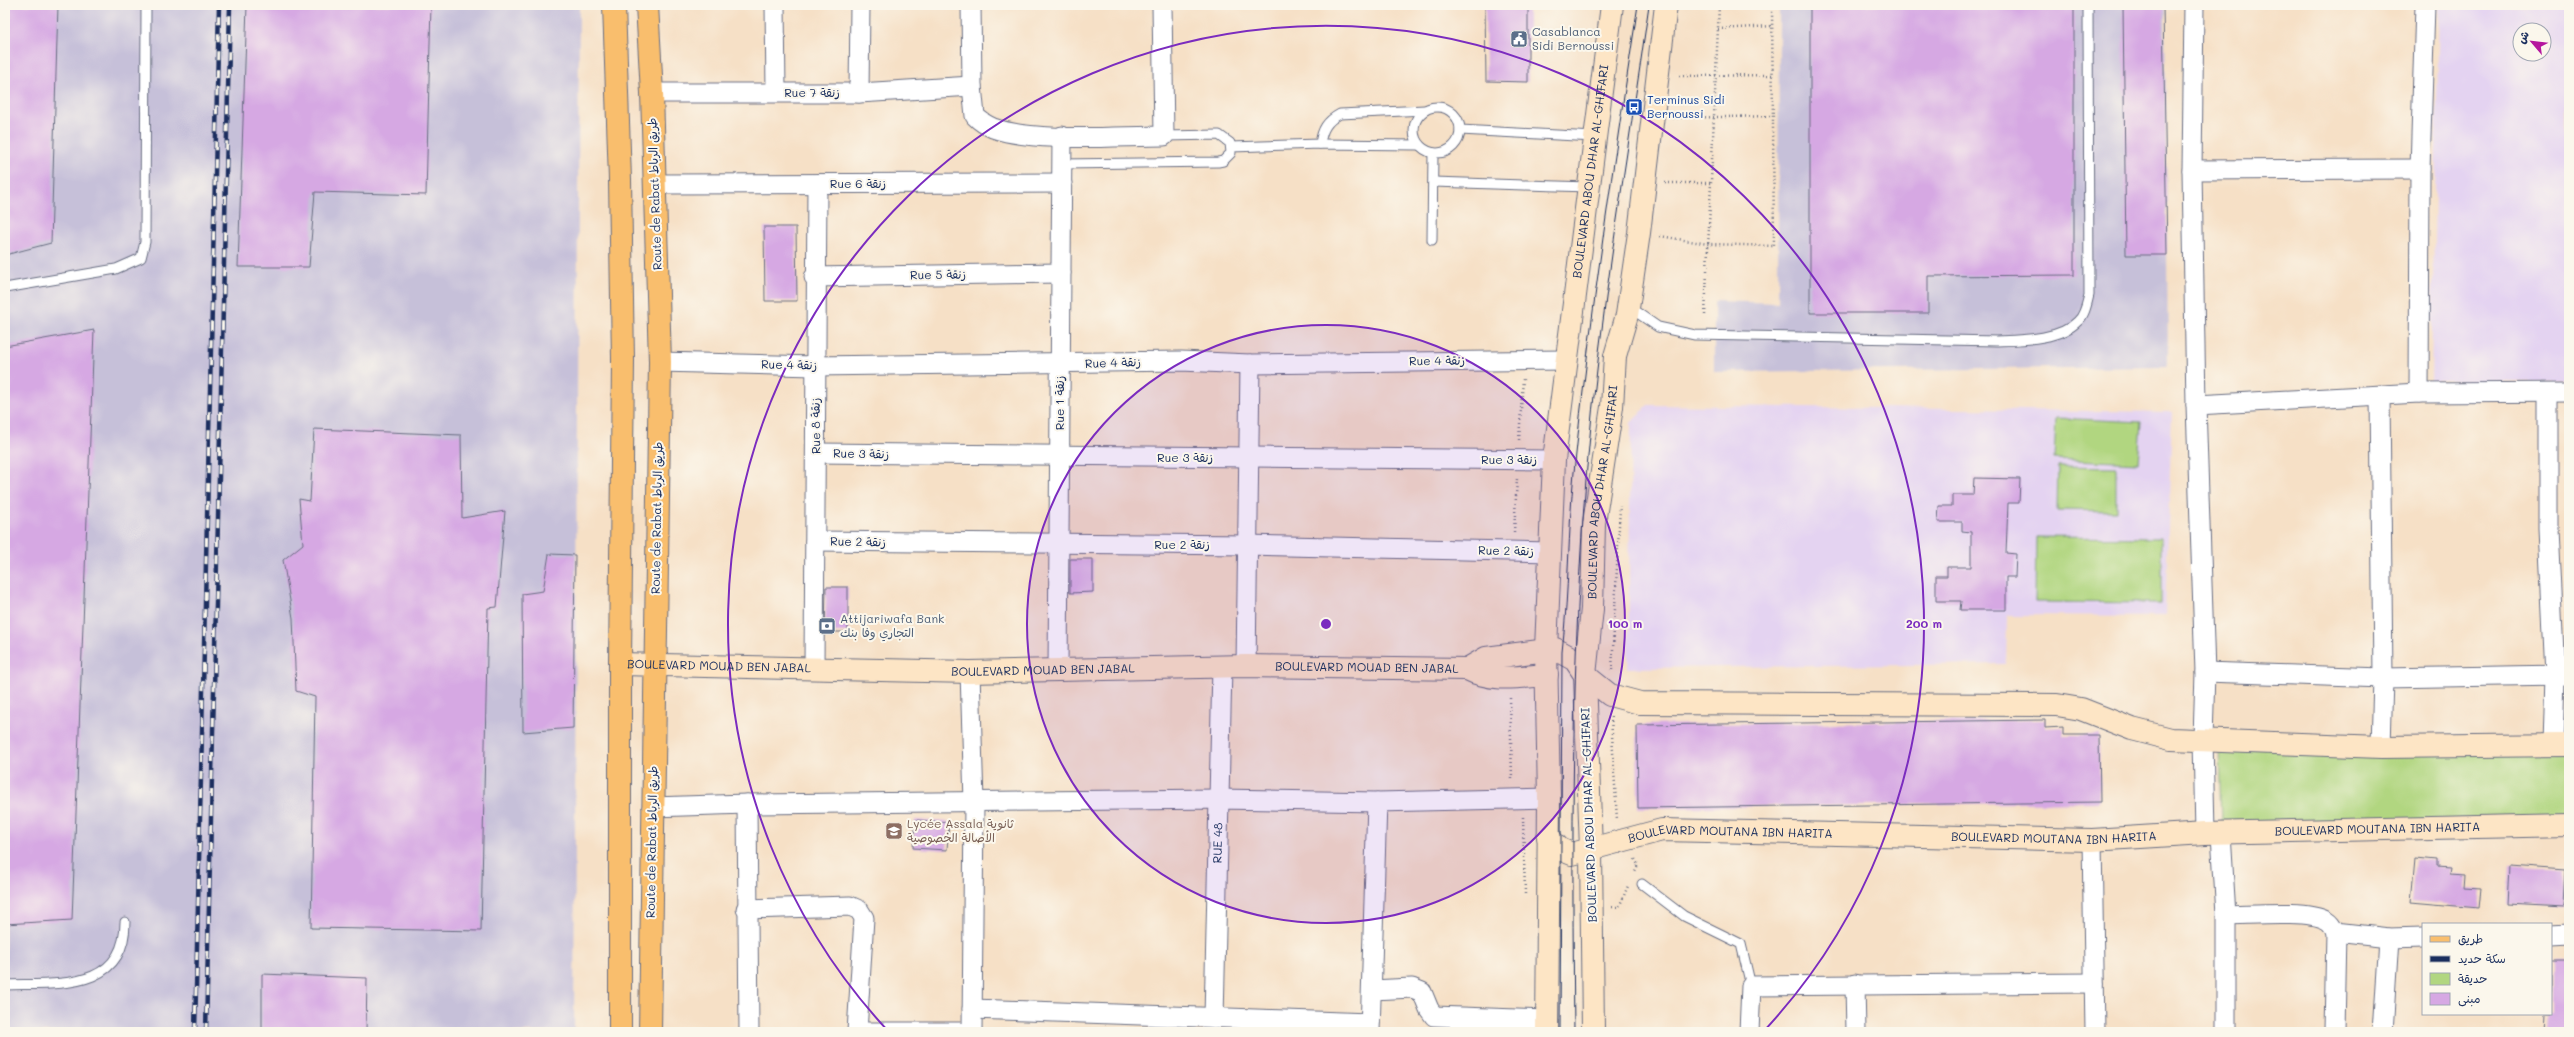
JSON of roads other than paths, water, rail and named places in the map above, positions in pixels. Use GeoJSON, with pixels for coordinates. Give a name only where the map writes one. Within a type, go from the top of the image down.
{"type":"FeatureCollection","features":[{"type":"Feature","properties":{"kind":"main road"},"geometry":{"type":"LineString","coordinates":[[614,5],[620,180],[623,360],[620,664],[620,1032]]}},
{"type":"Feature","properties":{"kind":"main road","name":"Route de Rabat طريق الرباط"},"geometry":{"type":"LineString","coordinates":[[647,5],[652,93],[660,362],[654,666],[650,1032]]}},
{"type":"Feature","properties":{"kind":"street"},"geometry":{"type":"LineString","coordinates":[[775,5],[776,92]]}},
{"type":"Feature","properties":{"kind":"street"},"geometry":{"type":"LineString","coordinates":[[859,93],[860,5]]}},
{"type":"Feature","properties":{"kind":"street"},"geometry":{"type":"LineString","coordinates":[[971,5],[972,86],[975,116],[992,128],[1018,133],[1062,136],[1164,136],[1162,5]]}},
{"type":"Feature","properties":{"kind":"street","name":"BOULEVARD ABOU DHAR AL-GHIFARI"},"geometry":{"type":"LineString","coordinates":[[1547,1026],[1549,798],[1546,649],[1554,460],[1612,5]]}},
{"type":"Feature","properties":{"kind":"street","name":"BOULEVARD ABOU DHAR AL-GHIFARI"},"geometry":{"type":"LineString","coordinates":[[1593,1032],[1591,850],[1585,675],[1592,609],[1594,523],[1612,407],[1615,356],[1628,306],[1666,5]]}},
{"type":"Feature","properties":{"kind":"street"},"geometry":{"type":"LineString","coordinates":[[2194,5],[2192,170],[2196,405],[2205,672],[2203,739],[2213,834],[2226,915],[2226,1032]]}},
{"type":"Feature","properties":{"kind":"street"},"geometry":{"type":"LineString","coordinates":[[2419,394],[2420,169],[2425,5]]}},
{"type":"Feature","properties":{"kind":"street","name":"Rue 7 زنقة"},"geometry":{"type":"LineString","coordinates":[[652,93],[859,93],[972,86]]}},
{"type":"Feature","properties":{"kind":"street","name":"Rue 1 زنقة"},"geometry":{"type":"LineString","coordinates":[[1058,670],[1062,136]]}},
{"type":"Feature","properties":{"kind":"street"},"geometry":{"type":"LineString","coordinates":[[2192,170],[2420,169]]}},
{"type":"Feature","properties":{"kind":"street","name":"Rue 6 زنقة"},"geometry":{"type":"LineString","coordinates":[[655,184],[1062,183]]}},
{"type":"Feature","properties":{"kind":"street","name":"Rue 8 زنقة"},"geometry":{"type":"LineString","coordinates":[[814,668],[816,453],[814,277],[817,184]]}},
{"type":"Feature","properties":{"kind":"street","name":"Rue 5 زنقة"},"geometry":{"type":"LineString","coordinates":[[814,277],[1061,273]]}},
{"type":"Feature","properties":{"kind":"street","name":"Rue 4 زنقة"},"geometry":{"type":"LineString","coordinates":[[660,362],[814,366],[1060,364],[1181,361],[1250,364],[1566,360]]}},
{"type":"Feature","properties":{"kind":"street"},"geometry":{"type":"LineString","coordinates":[[1246,666],[1246,545],[1250,364]]}},
{"type":"Feature","properties":{"kind":"street"},"geometry":{"type":"LineString","coordinates":[[2196,405],[2380,395],[2569,392]]}},
{"type":"Feature","properties":{"kind":"street"},"geometry":{"type":"LineString","coordinates":[[1546,649],[1555,649],[1575,660],[1585,675],[1610,695],[1640,703],[2057,705],[2081,709],[2153,736],[2171,739],[2203,739],[2381,747],[2561,745],[2562,675],[2548,528],[2548,393]]}},
{"type":"Feature","properties":{"kind":"street"},"geometry":{"type":"LineString","coordinates":[[2380,395],[2383,678],[2381,747]]}},
{"type":"Feature","properties":{"kind":"street","name":"Rue 3 زنقة"},"geometry":{"type":"LineString","coordinates":[[816,453],[1554,460]]}},
{"type":"Feature","properties":{"kind":"street","name":"Rue 2 زنقة"},"geometry":{"type":"LineString","coordinates":[[815,541],[1059,545],[1246,545],[1549,552]]}},
{"type":"Feature","properties":{"kind":"street","name":"BOULEVARD MOUAD BEN JABAL"},"geometry":{"type":"LineString","coordinates":[[1467,669],[1486,658],[1546,649]]}},
{"type":"Feature","properties":{"kind":"street","name":"BOULEVARD MOUAD BEN JABAL"},"geometry":{"type":"LineString","coordinates":[[620,664],[654,666],[970,672],[1246,666],[1467,669],[1485,677],[1496,678],[1547,675]]}},
{"type":"Feature","properties":{"kind":"street","name":"RUE 48"},"geometry":{"type":"LineString","coordinates":[[1214,1018],[1222,667]]}},
{"type":"Feature","properties":{"kind":"street"},"geometry":{"type":"LineString","coordinates":[[970,672],[974,802],[972,1032]]}},
{"type":"Feature","properties":{"kind":"street"},"geometry":{"type":"LineString","coordinates":[[2205,672],[2383,678],[2562,675]]}},
{"type":"Feature","properties":{"kind":"street"},"geometry":{"type":"LineString","coordinates":[[652,807],[747,804],[1218,799],[1377,802],[1549,798]]}},
{"type":"Feature","properties":{"kind":"street"},"geometry":{"type":"LineString","coordinates":[[972,1009],[1116,1024],[1214,1018],[1370,1027],[1377,802]]}},
{"type":"Feature","properties":{"kind":"street"},"geometry":{"type":"LineString","coordinates":[[747,804],[746,909],[749,1032]]}},
{"type":"Feature","properties":{"kind":"street","name":"BOULEVARD MOUTANA IBN HARITA"},"geometry":{"type":"LineString","coordinates":[[1548,837],[1560,849],[1572,854],[1662,830],[2092,840],[2213,834],[2569,825]]}},
{"type":"Feature","properties":{"kind":"street"},"geometry":{"type":"LineString","coordinates":[[2092,840],[2095,1032]]}},
{"type":"Feature","properties":{"kind":"street"},"geometry":{"type":"LineString","coordinates":[[746,909],[850,906],[859,910],[864,918],[857,1032],[960,1032]]}},
{"type":"Feature","properties":{"kind":"street"},"geometry":{"type":"LineString","coordinates":[[2226,915],[2307,914],[2328,920],[2334,926],[2336,932],[2334,1032]]}},
{"type":"Feature","properties":{"kind":"street"},"geometry":{"type":"LineString","coordinates":[[2336,932],[2389,938],[2422,937]]}},
{"type":"Feature","properties":{"kind":"street"},"geometry":{"type":"LineString","coordinates":[[2552,936],[2569,936]]}},
{"type":"Feature","properties":{"kind":"street"},"geometry":{"type":"LineString","coordinates":[[2383,1032],[2389,938]]}},
{"type":"Feature","properties":{"kind":"street"},"geometry":{"type":"LineString","coordinates":[[1749,1032],[1751,986],[2094,983]]}},
{"type":"Feature","properties":{"kind":"street"},"geometry":{"type":"LineString","coordinates":[[1855,984],[1856,1032]]}},
{"type":"Feature","properties":{"kind":"street"},"geometry":{"type":"LineString","coordinates":[[1372,990],[1412,988],[1422,992],[1428,1009],[1434,1016],[1547,1026]]}},
{"type":"Feature","properties":{"kind":"lane"},"geometry":{"type":"LineString","coordinates":[[5,288],[116,269],[141,258],[145,242],[146,5]]}},
{"type":"Feature","properties":{"kind":"lane"},"geometry":{"type":"LineString","coordinates":[[1628,306],[1647,321],[1658,327],[1695,335],[1997,341],[2035,337],[2067,329],[2079,321],[2090,295],[2088,5]]}},
{"type":"Feature","properties":{"kind":"lane"},"geometry":{"type":"LineString","coordinates":[[1231,148],[1320,144],[1419,145],[1433,153],[1449,150],[1459,138],[1460,130],[1456,118],[1448,110],[1433,108],[1425,110],[1340,114],[1324,128],[1320,144]]}},
{"type":"Feature","properties":{"kind":"lane"},"geometry":{"type":"LineString","coordinates":[[1419,145],[1414,130],[1419,116],[1425,110]]}},
{"type":"Feature","properties":{"kind":"lane"},"geometry":{"type":"LineString","coordinates":[[1460,130],[1594,137]]}},
{"type":"Feature","properties":{"kind":"lane"},"geometry":{"type":"LineString","coordinates":[[1062,164],[1218,162],[1228,158],[1231,148],[1227,139],[1219,135],[1164,136]]}},
{"type":"Feature","properties":{"kind":"lane"},"geometry":{"type":"LineString","coordinates":[[1432,240],[1434,182],[1433,153]]}},
{"type":"Feature","properties":{"kind":"lane"},"geometry":{"type":"LineString","coordinates":[[1434,182],[1588,187]]}},
{"type":"Feature","properties":{"kind":"lane"},"geometry":{"type":"LineString","coordinates":[[1642,884],[1684,916],[1741,944],[1751,986]]}},
{"type":"Feature","properties":{"kind":"lane"},"geometry":{"type":"LineString","coordinates":[[5,985],[73,982],[105,972],[117,958],[122,946],[125,922]]}},
{"type":"Feature","properties":{"kind":"tram line"},"geometry":{"type":"LineString","coordinates":[[1560,1032],[1562,652],[1572,494],[1580,414],[1595,297],[1611,180],[1638,5]]}},
{"type":"Feature","properties":{"kind":"tram line"},"geometry":{"type":"LineString","coordinates":[[1574,1032],[1573,820],[1575,679],[1587,467],[1599,352],[1649,5]]}},
{"type":"Feature","properties":{"kind":"railway"},"geometry":{"type":"LineString","coordinates":[[195,1032],[219,5]]}},
{"type":"Feature","properties":{"kind":"railway"},"geometry":{"type":"LineString","coordinates":[[206,1032],[230,5]]}},
{"type":"Feature","properties":{"kind":"place","name":"Casablanca Sidi Bernoussi"},"geometry":{"type":"Point","coordinates":[1519,39]}},
{"type":"Feature","properties":{"kind":"place","name":"Terminus Sidi Bernoussi"},"geometry":{"type":"Point","coordinates":[1634,107]}},
{"type":"Feature","properties":{"kind":"place","name":"Attijariwafa Bank التجاري وفا بنك"},"geometry":{"type":"Point","coordinates":[827,626]}},
{"type":"Feature","properties":{"kind":"place","name":"Lycée Assala ثانوية الأصالة الخصوصية"},"geometry":{"type":"Point","coordinates":[894,831]}}]}
